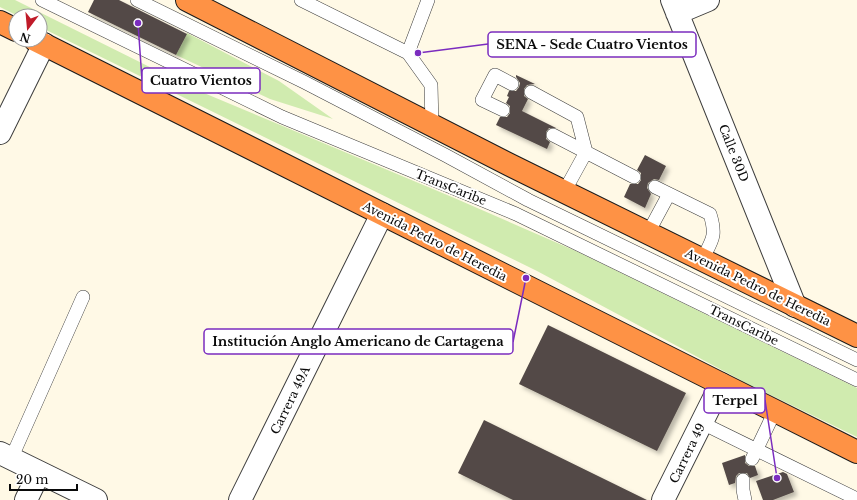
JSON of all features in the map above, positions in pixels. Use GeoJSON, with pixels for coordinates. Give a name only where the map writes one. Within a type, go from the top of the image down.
{"type":"FeatureCollection","features":[{"type":"Feature","properties":{"kind":"highway","name":"Avenida Pedro de Heredia"},"geometry":{"type":"LineString","coordinates":[[187,0],[564,192],[857,336]]}},
{"type":"Feature","properties":{"kind":"highway","name":"Avenida Pedro de Heredia"},"geometry":{"type":"LineString","coordinates":[[48,46],[857,452]]}},
{"type":"Feature","properties":{"kind":"street"},"geometry":{"type":"LineString","coordinates":[[675,6],[708,0]]}},
{"type":"Feature","properties":{"kind":"street","name":"Calle 30D"},"geometry":{"type":"LineString","coordinates":[[675,6],[795,306]]}},
{"type":"Feature","properties":{"kind":"street"},"geometry":{"type":"LineString","coordinates":[[0,133],[37,48]]}},
{"type":"Feature","properties":{"kind":"street","name":"Carrera 49A"},"geometry":{"type":"LineString","coordinates":[[240,500],[382,214]]}},
{"type":"Feature","properties":{"kind":"street","name":"Carrera 49"},"geometry":{"type":"LineString","coordinates":[[663,500],[721,384]]}},
{"type":"Feature","properties":{"kind":"street"},"geometry":{"type":"LineString","coordinates":[[6,456],[96,500]]}},
{"type":"Feature","properties":{"kind":"street"},"geometry":{"type":"LineString","coordinates":[[26,500],[39,472]]}},
{"type":"Feature","properties":{"kind":"lane","name":"TransCaribe"},"geometry":{"type":"LineString","coordinates":[[42,0],[282,117],[516,214],[857,380]]}},
{"type":"Feature","properties":{"kind":"lane","name":"TransCaribe"},"geometry":{"type":"LineString","coordinates":[[137,0],[318,90],[445,155],[528,200],[857,360]]}},
{"type":"Feature","properties":{"kind":"lane"},"geometry":{"type":"LineString","coordinates":[[301,0],[408,53],[431,85],[432,125]]}},
{"type":"Feature","properties":{"kind":"lane"},"geometry":{"type":"LineString","coordinates":[[408,53],[428,0]]}},
{"type":"Feature","properties":{"kind":"lane"},"geometry":{"type":"LineString","coordinates":[[503,110],[482,100],[495,75],[512,84]]}},
{"type":"Feature","properties":{"kind":"lane"},"geometry":{"type":"LineString","coordinates":[[531,92],[577,117],[586,152],[564,192]]}},
{"type":"Feature","properties":{"kind":"lane"},"geometry":{"type":"LineString","coordinates":[[553,135],[634,177]]}},
{"type":"Feature","properties":{"kind":"lane"},"geometry":{"type":"LineString","coordinates":[[655,187],[710,214],[714,226],[714,237],[702,260]]}},
{"type":"Feature","properties":{"kind":"lane"},"geometry":{"type":"LineString","coordinates":[[648,233],[669,194]]}},
{"type":"Feature","properties":{"kind":"lane"},"geometry":{"type":"LineString","coordinates":[[6,456],[83,297]]}},
{"type":"Feature","properties":{"kind":"lane"},"geometry":{"type":"LineString","coordinates":[[754,454],[775,411]]}},
{"type":"Feature","properties":{"kind":"lane"},"geometry":{"type":"LineString","coordinates":[[702,423],[754,454],[857,498]]}},
{"type":"Feature","properties":{"kind":"lane"},"geometry":{"type":"LineString","coordinates":[[743,480],[743,490],[746,500]]}},
{"type":"Feature","properties":{"kind":"green space"},"geometry":{"type":"Polygon","coordinates":[[[0,0],[15,0],[31,8],[8,8],[8,11],[0,7],[0,0]]]}},
{"type":"Feature","properties":{"kind":"green space"},"geometry":{"type":"Polygon","coordinates":[[[48,16],[192,88],[452,197],[578,252],[857,388],[857,437],[748,384],[537,271],[48,31],[48,16]]]}},
{"type":"Feature","properties":{"kind":"green space"},"geometry":{"type":"Polygon","coordinates":[[[187,33],[279,81],[333,119],[270,99],[176,55],[187,33]]]}},
{"type":"Feature","properties":{"kind":"building"},"geometry":{"type":"Polygon","coordinates":[[[94,0],[119,0],[187,34],[176,55],[88,12],[94,0]]]}},
{"type":"Feature","properties":{"kind":"building"},"geometry":{"type":"Polygon","coordinates":[[[516,75],[535,84],[527,85],[524,89],[524,96],[528,99],[522,111],[556,128],[549,128],[546,132],[546,139],[550,142],[547,149],[496,125],[500,117],[507,117],[510,113],[510,106],[506,103],[509,97],[507,96],[509,91],[516,91],[519,87],[520,83],[516,75]]]}},
{"type":"Feature","properties":{"kind":"building"},"geometry":{"type":"Polygon","coordinates":[[[645,155],[666,166],[659,180],[654,179],[648,183],[647,188],[651,194],[645,208],[624,197],[630,184],[638,184],[641,180],[641,173],[637,170],[645,155]]]}},
{"type":"Feature","properties":{"kind":"building"},"geometry":{"type":"Polygon","coordinates":[[[548,325],[686,393],[657,451],[519,384],[548,325]]]}},
{"type":"Feature","properties":{"kind":"building"},"geometry":{"type":"Polygon","coordinates":[[[484,420],[647,500],[513,500],[458,473],[484,420]]]}},
{"type":"Feature","properties":{"kind":"building"},"geometry":{"type":"Polygon","coordinates":[[[745,455],[745,463],[749,466],[755,466],[758,475],[750,478],[747,473],[739,473],[736,476],[735,483],[729,485],[722,463],[745,455]]]}},
{"type":"Feature","properties":{"kind":"building"},"geometry":{"type":"Polygon","coordinates":[[[783,472],[787,474],[794,492],[773,500],[763,500],[756,481],[783,472]]]}},
{"type":"Feature","properties":{"kind":"place","name":"Cuatro Vientos"},"geometry":{"type":"Point","coordinates":[138,23]}},
{"type":"Feature","properties":{"kind":"place","name":"SENA - Sede Cuatro Vientos"},"geometry":{"type":"Point","coordinates":[418,53]}},
{"type":"Feature","properties":{"kind":"place","name":"Institución Anglo Americano de Cartagena"},"geometry":{"type":"Point","coordinates":[526,278]}},
{"type":"Feature","properties":{"kind":"place","name":"Terpel"},"geometry":{"type":"Point","coordinates":[777,478]}}]}
